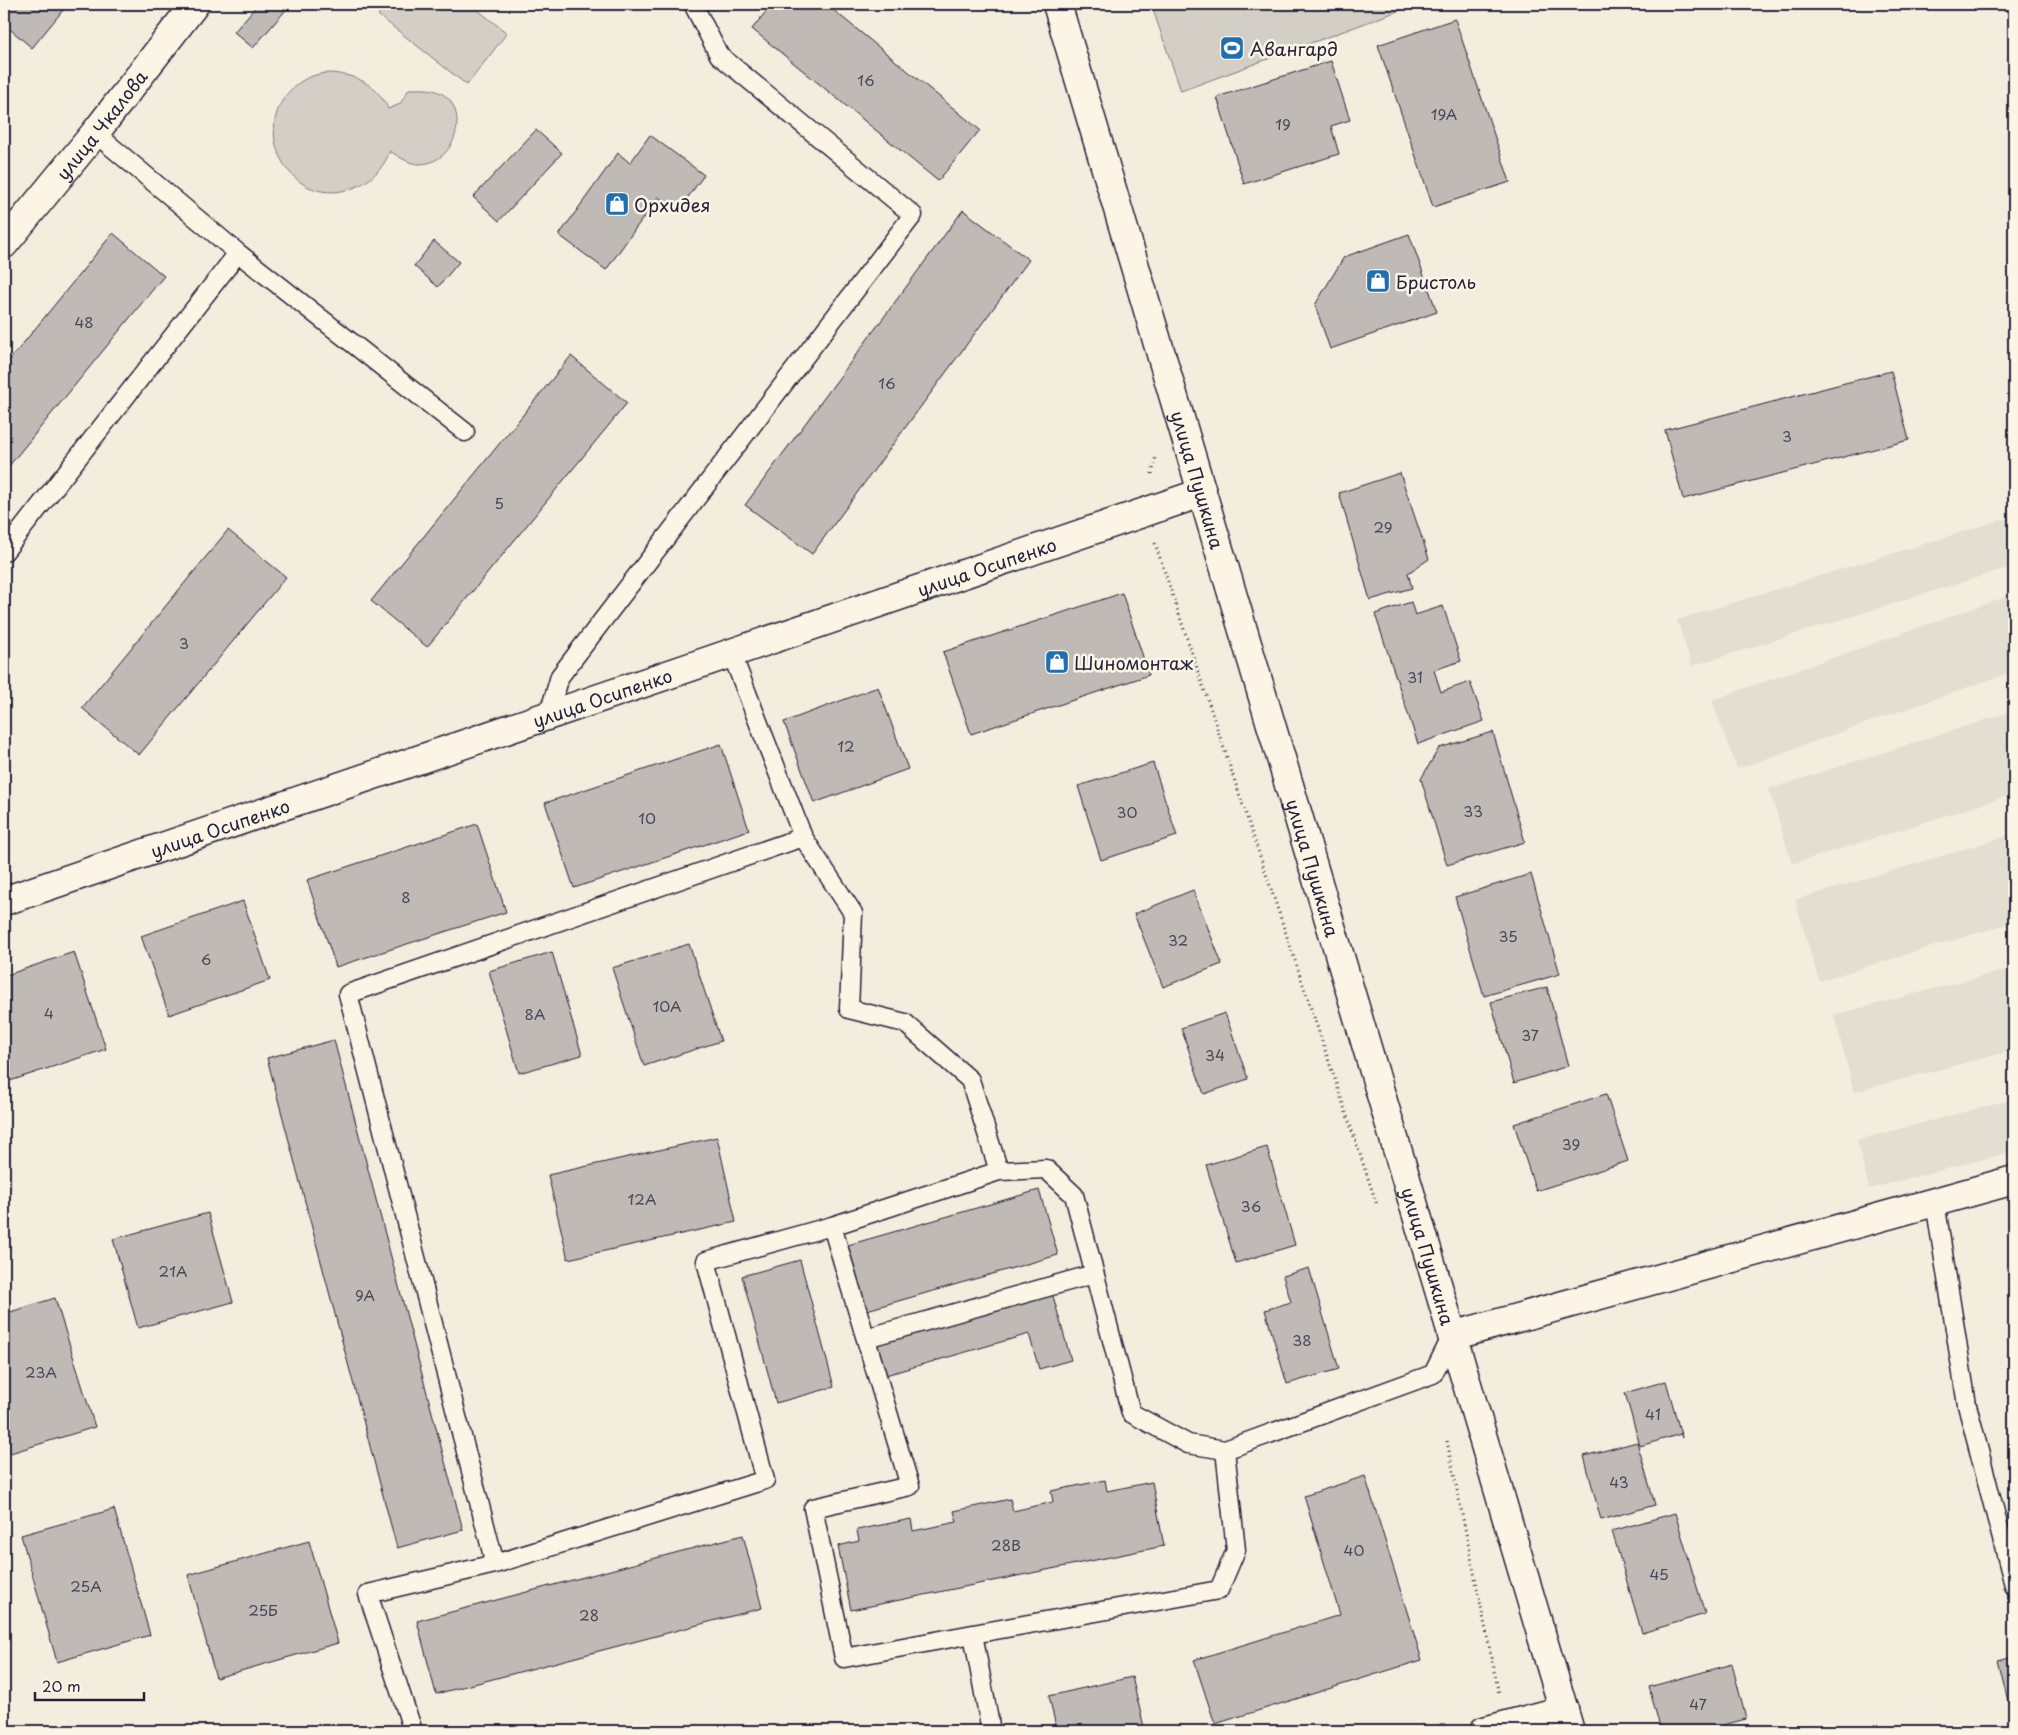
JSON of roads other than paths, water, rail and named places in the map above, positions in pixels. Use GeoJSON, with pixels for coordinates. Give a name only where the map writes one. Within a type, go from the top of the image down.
{"type":"FeatureCollection","features":[{"type":"Feature","properties":{"kind":"street","name":"улица Чкалова"},"geometry":{"type":"LineString","coordinates":[[4,244],[95,133],[195,4]]}},
{"type":"Feature","properties":{"kind":"street","name":"улица Пушкина"},"geometry":{"type":"LineString","coordinates":[[1057,4],[1567,1721]]}},
{"type":"Feature","properties":{"kind":"street","name":"улица Осипенко"},"geometry":{"type":"LineString","coordinates":[[4,901],[1201,493]]}},
{"type":"Feature","properties":{"kind":"street"},"geometry":{"type":"LineString","coordinates":[[1452,1336],[2014,1180]]}},
{"type":"Feature","properties":{"kind":"street"},"geometry":{"type":"LineString","coordinates":[[1495,1728],[1567,1721]]}},
{"type":"Feature","properties":{"kind":"lane"},"geometry":{"type":"LineString","coordinates":[[549,714],[560,676],[913,215],[719,55],[693,4]]}},
{"type":"Feature","properties":{"kind":"lane"},"geometry":{"type":"LineString","coordinates":[[95,133],[238,253],[464,432]]}},
{"type":"Feature","properties":{"kind":"lane"},"geometry":{"type":"LineString","coordinates":[[4,552],[238,253]]}},
{"type":"Feature","properties":{"kind":"lane"},"geometry":{"type":"LineString","coordinates":[[731,652],[803,837],[853,913],[848,1009],[905,1023],[970,1080],[999,1171]]}},
{"type":"Feature","properties":{"kind":"lane"},"geometry":{"type":"LineString","coordinates":[[496,1564],[348,994],[803,837]]}},
{"type":"Feature","properties":{"kind":"lane"},"geometry":{"type":"LineString","coordinates":[[413,1731],[368,1594],[496,1564],[766,1480],[706,1261],[832,1226],[999,1171],[1046,1169],[1074,1195],[1131,1413],[1188,1444],[1225,1450],[1433,1374],[1452,1336]]}},
{"type":"Feature","properties":{"kind":"lane"},"geometry":{"type":"LineString","coordinates":[[1935,1202],[1967,1406],[2014,1585]]}},
{"type":"Feature","properties":{"kind":"lane"},"geometry":{"type":"LineString","coordinates":[[832,1226],[910,1486],[813,1508],[844,1658],[1219,1590],[1236,1550],[1225,1450]]}},
{"type":"Feature","properties":{"kind":"lane"},"geometry":{"type":"LineString","coordinates":[[866,1338],[1094,1274]]}},
{"type":"Feature","properties":{"kind":"lane"},"geometry":{"type":"LineString","coordinates":[[973,1634],[991,1731]]}},
{"type":"Feature","properties":{"kind":"place","name":"Авангард"},"geometry":{"type":"Point","coordinates":[1232,48]}},
{"type":"Feature","properties":{"kind":"place","name":"Орхидея"},"geometry":{"type":"Point","coordinates":[617,204]}},
{"type":"Feature","properties":{"kind":"place","name":"Бристоль"},"geometry":{"type":"Point","coordinates":[1378,281]}},
{"type":"Feature","properties":{"kind":"place","name":"Шиномонтаж"},"geometry":{"type":"Point","coordinates":[1057,662]}}]}
